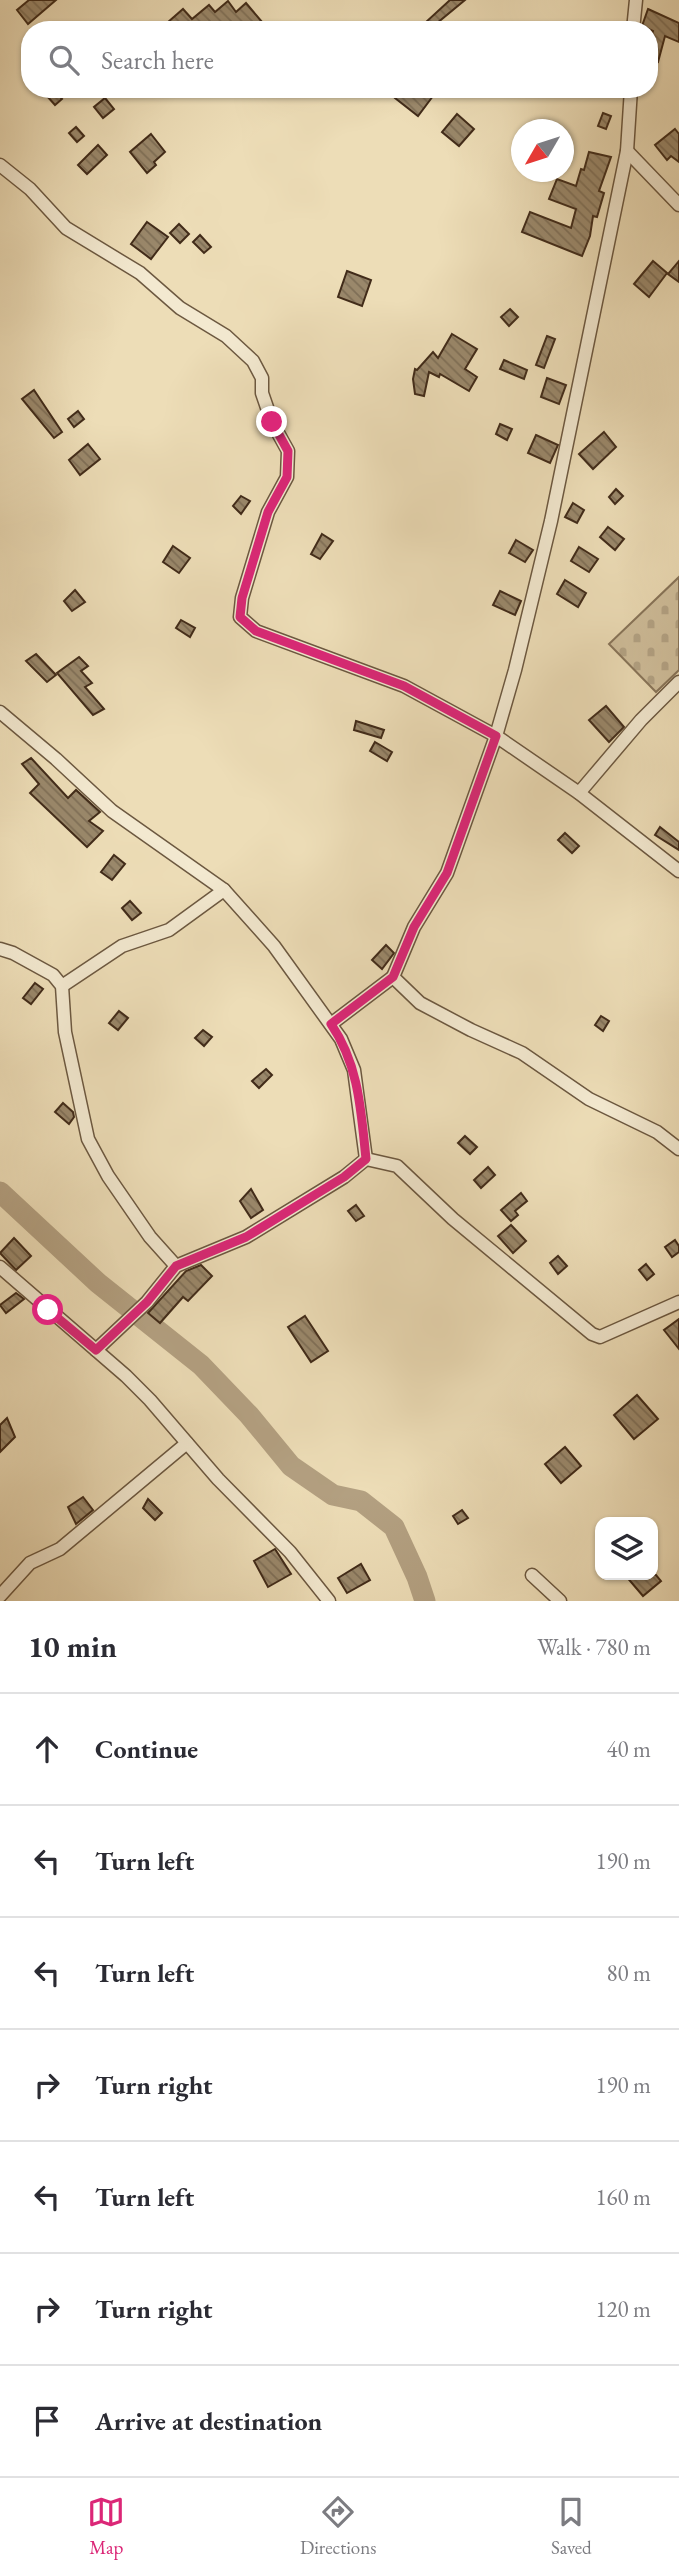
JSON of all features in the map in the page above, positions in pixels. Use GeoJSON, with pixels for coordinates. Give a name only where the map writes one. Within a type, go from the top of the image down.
{"type":"FeatureCollection","features":[{"type":"Feature","properties":{"kind":"street"},"geometry":{"type":"LineString","coordinates":[[634,21],[636,0]]}},
{"type":"Feature","properties":{"kind":"street"},"geometry":{"type":"LineString","coordinates":[[331,1024],[393,977],[414,927],[447,873],[496,736],[551,521],[627,151],[630,98]]}},
{"type":"Feature","properties":{"kind":"street"},"geometry":{"type":"LineString","coordinates":[[627,151],[679,205]]}},
{"type":"Feature","properties":{"kind":"street"},"geometry":{"type":"LineString","coordinates":[[0,165],[30,189],[66,228],[140,273],[180,308],[226,336],[253,361],[262,378],[262,393],[272,422],[288,451],[287,477],[268,512],[242,598],[240,617],[247,625],[256,631],[404,686],[496,736],[579,793],[679,871]]}},
{"type":"Feature","properties":{"kind":"street"},"geometry":{"type":"LineString","coordinates":[[579,793],[641,720],[679,682]]}},
{"type":"Feature","properties":{"kind":"street"},"geometry":{"type":"LineString","coordinates":[[0,712],[112,811],[224,890],[274,946],[341,1039],[354,1070],[366,1159]]}},
{"type":"Feature","properties":{"kind":"street"},"geometry":{"type":"LineString","coordinates":[[62,986],[122,946],[169,930],[224,890]]}},
{"type":"Feature","properties":{"kind":"street"},"geometry":{"type":"LineString","coordinates":[[0,949],[13,953],[53,975],[62,986],[65,1032],[88,1139],[108,1176],[150,1237],[176,1266]]}},
{"type":"Feature","properties":{"kind":"street"},"geometry":{"type":"LineString","coordinates":[[393,977],[421,1003],[522,1053],[589,1099],[657,1132],[679,1149]]}},
{"type":"Feature","properties":{"kind":"street"},"geometry":{"type":"LineString","coordinates":[[100,1347],[147,1302],[176,1266],[246,1237],[344,1177],[366,1159]]}},
{"type":"Feature","properties":{"kind":"street"},"geometry":{"type":"LineString","coordinates":[[366,1159],[397,1166],[453,1219],[592,1334],[600,1336],[679,1302]]}},
{"type":"Feature","properties":{"kind":"street"},"geometry":{"type":"LineString","coordinates":[[0,1267],[100,1347],[218,1479],[290,1552],[329,1601]]}},
{"type":"Feature","properties":{"kind":"street"},"geometry":{"type":"LineString","coordinates":[[0,1596],[30,1563],[60,1549],[187,1443]]}},
{"type":"Feature","properties":{"kind":"street"},"geometry":{"type":"LineString","coordinates":[[533,1575],[560,1601]]}},
{"type":"Feature","properties":{"kind":"green space"},"geometry":{"type":"Polygon","coordinates":[[[679,577],[679,670],[656,692],[609,644],[679,577]]]}},
{"type":"Feature","properties":{"kind":"building"},"geometry":{"type":"Polygon","coordinates":[[[29,0],[56,0],[32,21],[26,21],[17,10],[29,0]]]}},
{"type":"Feature","properties":{"kind":"building"},"geometry":{"type":"Polygon","coordinates":[[[450,0],[465,0],[440,21],[427,21],[450,0]]]}},
{"type":"Feature","properties":{"kind":"building"},"geometry":{"type":"Polygon","coordinates":[[[228,1],[236,12],[246,3],[261,21],[169,21],[183,9],[192,19],[209,5],[215,12],[228,1]]]}},
{"type":"Feature","properties":{"kind":"building"},"geometry":{"type":"Polygon","coordinates":[[[648,9],[679,23],[679,42],[665,36],[658,62],[658,21],[644,21],[648,9]]]}},
{"type":"Feature","properties":{"kind":"building"},"geometry":{"type":"Polygon","coordinates":[[[49,98],[62,99],[55,105],[49,98]]]}},
{"type":"Feature","properties":{"kind":"building"},"geometry":{"type":"Polygon","coordinates":[[[105,98],[114,109],[103,118],[94,107],[105,98]]]}},
{"type":"Feature","properties":{"kind":"building"},"geometry":{"type":"Polygon","coordinates":[[[395,98],[432,98],[418,116],[395,98]]]}},
{"type":"Feature","properties":{"kind":"building"},"geometry":{"type":"Polygon","coordinates":[[[603,113],[611,116],[606,129],[598,126],[603,113]]]}},
{"type":"Feature","properties":{"kind":"building"},"geometry":{"type":"Polygon","coordinates":[[[457,114],[474,129],[459,146],[442,132],[457,114]]]}},
{"type":"Feature","properties":{"kind":"building"},"geometry":{"type":"Polygon","coordinates":[[[76,127],[84,136],[77,142],[69,133],[76,127]]]}},
{"type":"Feature","properties":{"kind":"building"},"geometry":{"type":"Polygon","coordinates":[[[675,129],[679,134],[679,162],[671,156],[667,160],[655,145],[675,129]]]}},
{"type":"Feature","properties":{"kind":"building"},"geometry":{"type":"Polygon","coordinates":[[[151,134],[165,152],[147,173],[130,152],[151,134]]]}},
{"type":"Feature","properties":{"kind":"building"},"geometry":{"type":"Polygon","coordinates":[[[98,145],[107,155],[87,174],[78,165],[98,145]]]}},
{"type":"Feature","properties":{"kind":"building"},"geometry":{"type":"Polygon","coordinates":[[[589,152],[611,157],[599,191],[604,193],[597,217],[593,216],[590,236],[582,256],[522,232],[530,212],[571,228],[576,209],[549,199],[556,182],[576,186],[581,169],[584,170],[589,152]]]}},
{"type":"Feature","properties":{"kind":"building"},"geometry":{"type":"Polygon","coordinates":[[[147,222],[168,237],[151,259],[131,244],[147,222]]]}},
{"type":"Feature","properties":{"kind":"building"},"geometry":{"type":"Polygon","coordinates":[[[179,224],[189,234],[180,243],[170,233],[179,224]]]}},
{"type":"Feature","properties":{"kind":"building"},"geometry":{"type":"Polygon","coordinates":[[[200,235],[211,247],[204,253],[193,242],[200,235]]]}},
{"type":"Feature","properties":{"kind":"building"},"geometry":{"type":"Polygon","coordinates":[[[653,261],[667,273],[649,297],[634,284],[653,261]]]}},
{"type":"Feature","properties":{"kind":"building"},"geometry":{"type":"Polygon","coordinates":[[[679,261],[679,282],[668,274],[679,261]]]}},
{"type":"Feature","properties":{"kind":"building"},"geometry":{"type":"Polygon","coordinates":[[[347,271],[371,280],[362,306],[338,297],[347,271]]]}},
{"type":"Feature","properties":{"kind":"building"},"geometry":{"type":"Polygon","coordinates":[[[510,309],[518,317],[509,326],[501,317],[510,309]]]}},
{"type":"Feature","properties":{"kind":"building"},"geometry":{"type":"Polygon","coordinates":[[[452,334],[477,349],[465,369],[477,377],[469,391],[440,374],[439,377],[429,372],[424,396],[415,394],[415,369],[417,370],[433,352],[438,358],[452,334]]]}},
{"type":"Feature","properties":{"kind":"building"},"geometry":{"type":"Polygon","coordinates":[[[547,336],[555,339],[544,368],[536,365],[547,336]]]}},
{"type":"Feature","properties":{"kind":"building"},"geometry":{"type":"Polygon","coordinates":[[[504,360],[527,370],[524,379],[500,369],[504,360]]]}},
{"type":"Feature","properties":{"kind":"building"},"geometry":{"type":"Polygon","coordinates":[[[547,378],[566,385],[559,404],[541,397],[547,378]]]}},
{"type":"Feature","properties":{"kind":"building"},"geometry":{"type":"Polygon","coordinates":[[[34,390],[62,432],[54,438],[22,399],[34,390]]]}},
{"type":"Feature","properties":{"kind":"building"},"geometry":{"type":"Polygon","coordinates":[[[78,411],[84,419],[74,427],[68,419],[78,411]]]}},
{"type":"Feature","properties":{"kind":"building"},"geometry":{"type":"Polygon","coordinates":[[[500,424],[512,429],[507,440],[496,434],[500,424]]]}},
{"type":"Feature","properties":{"kind":"building"},"geometry":{"type":"Polygon","coordinates":[[[604,432],[616,447],[593,469],[579,454],[604,432]]]}},
{"type":"Feature","properties":{"kind":"building"},"geometry":{"type":"Polygon","coordinates":[[[536,435],[558,445],[550,463],[528,453],[536,435]]]}},
{"type":"Feature","properties":{"kind":"building"},"geometry":{"type":"Polygon","coordinates":[[[88,444],[100,459],[80,475],[69,460],[88,444]]]}},
{"type":"Feature","properties":{"kind":"building"},"geometry":{"type":"Polygon","coordinates":[[[616,489],[623,496],[615,504],[609,497],[616,489]]]}},
{"type":"Feature","properties":{"kind":"building"},"geometry":{"type":"Polygon","coordinates":[[[241,496],[250,501],[241,514],[233,506],[241,496]]]}},
{"type":"Feature","properties":{"kind":"building"},"geometry":{"type":"Polygon","coordinates":[[[573,503],[584,510],[577,523],[565,517],[573,503]]]}},
{"type":"Feature","properties":{"kind":"building"},"geometry":{"type":"Polygon","coordinates":[[[608,527],[624,539],[615,550],[600,537],[608,527]]]}},
{"type":"Feature","properties":{"kind":"building"},"geometry":{"type":"Polygon","coordinates":[[[322,534],[333,541],[320,559],[311,554],[322,534]]]}},
{"type":"Feature","properties":{"kind":"building"},"geometry":{"type":"Polygon","coordinates":[[[516,540],[533,550],[525,562],[509,553],[516,540]]]}},
{"type":"Feature","properties":{"kind":"building"},"geometry":{"type":"Polygon","coordinates":[[[173,546],[190,558],[179,573],[163,562],[173,546]]]}},
{"type":"Feature","properties":{"kind":"building"},"geometry":{"type":"Polygon","coordinates":[[[579,547],[598,559],[589,572],[571,561],[579,547]]]}},
{"type":"Feature","properties":{"kind":"building"},"geometry":{"type":"Polygon","coordinates":[[[565,580],[586,593],[578,607],[557,594],[565,580]]]}},
{"type":"Feature","properties":{"kind":"building"},"geometry":{"type":"Polygon","coordinates":[[[75,590],[85,602],[72,611],[64,601],[75,590]]]}},
{"type":"Feature","properties":{"kind":"building"},"geometry":{"type":"Polygon","coordinates":[[[500,591],[521,601],[515,615],[493,605],[500,591]]]}},
{"type":"Feature","properties":{"kind":"building"},"geometry":{"type":"Polygon","coordinates":[[[181,620],[195,628],[190,637],[176,628],[181,620]]]}},
{"type":"Feature","properties":{"kind":"building"},"geometry":{"type":"Polygon","coordinates":[[[36,654],[56,675],[47,682],[26,661],[36,654]]]}},
{"type":"Feature","properties":{"kind":"building"},"geometry":{"type":"Polygon","coordinates":[[[79,657],[88,666],[81,671],[92,683],[85,687],[104,709],[93,715],[57,673],[79,657]]]}},
{"type":"Feature","properties":{"kind":"building"},"geometry":{"type":"Polygon","coordinates":[[[606,706],[624,727],[609,742],[589,720],[606,706]]]}},
{"type":"Feature","properties":{"kind":"building"},"geometry":{"type":"Polygon","coordinates":[[[356,721],[384,730],[381,738],[354,730],[356,721]]]}},
{"type":"Feature","properties":{"kind":"building"},"geometry":{"type":"Polygon","coordinates":[[[375,742],[392,752],[387,761],[370,751],[375,742]]]}},
{"type":"Feature","properties":{"kind":"building"},"geometry":{"type":"Polygon","coordinates":[[[31,758],[68,798],[76,790],[100,812],[89,821],[103,831],[87,847],[30,793],[39,784],[22,764],[31,758]]]}},
{"type":"Feature","properties":{"kind":"building"},"geometry":{"type":"Polygon","coordinates":[[[660,827],[679,842],[679,850],[655,835],[660,827]]]}},
{"type":"Feature","properties":{"kind":"building"},"geometry":{"type":"Polygon","coordinates":[[[565,833],[579,846],[572,853],[558,840],[565,833]]]}},
{"type":"Feature","properties":{"kind":"building"},"geometry":{"type":"Polygon","coordinates":[[[114,855],[125,864],[112,880],[101,872],[114,855]]]}},
{"type":"Feature","properties":{"kind":"building"},"geometry":{"type":"Polygon","coordinates":[[[130,901],[141,913],[132,920],[122,908],[130,901]]]}},
{"type":"Feature","properties":{"kind":"building"},"geometry":{"type":"Polygon","coordinates":[[[386,945],[394,953],[382,969],[372,960],[386,945]]]}},
{"type":"Feature","properties":{"kind":"building"},"geometry":{"type":"Polygon","coordinates":[[[35,983],[43,989],[31,1004],[23,998],[35,983]]]}},
{"type":"Feature","properties":{"kind":"building"},"geometry":{"type":"Polygon","coordinates":[[[119,1011],[128,1018],[118,1030],[109,1023],[119,1011]]]}},
{"type":"Feature","properties":{"kind":"building"},"geometry":{"type":"Polygon","coordinates":[[[601,1016],[609,1021],[603,1031],[595,1025],[601,1016]]]}},
{"type":"Feature","properties":{"kind":"building"},"geometry":{"type":"Polygon","coordinates":[[[203,1030],[212,1037],[204,1046],[195,1038],[203,1030]]]}},
{"type":"Feature","properties":{"kind":"building"},"geometry":{"type":"Polygon","coordinates":[[[266,1069],[272,1075],[259,1088],[252,1081],[266,1069]]]}},
{"type":"Feature","properties":{"kind":"building"},"geometry":{"type":"Polygon","coordinates":[[[63,1103],[73,1112],[74,1117],[69,1124],[55,1112],[63,1103]]]}},
{"type":"Feature","properties":{"kind":"building"},"geometry":{"type":"Polygon","coordinates":[[[465,1136],[477,1147],[470,1154],[458,1143],[465,1136]]]}},
{"type":"Feature","properties":{"kind":"building"},"geometry":{"type":"Polygon","coordinates":[[[488,1167],[495,1175],[481,1188],[474,1180],[488,1167]]]}},
{"type":"Feature","properties":{"kind":"building"},"geometry":{"type":"Polygon","coordinates":[[[251,1189],[263,1210],[251,1218],[240,1201],[251,1189]]]}},
{"type":"Feature","properties":{"kind":"building"},"geometry":{"type":"Polygon","coordinates":[[[521,1193],[527,1201],[515,1211],[518,1215],[511,1221],[501,1210],[521,1193]]]}},
{"type":"Feature","properties":{"kind":"building"},"geometry":{"type":"Polygon","coordinates":[[[356,1205],[364,1216],[356,1221],[348,1211],[356,1205]]]}},
{"type":"Feature","properties":{"kind":"building"},"geometry":{"type":"Polygon","coordinates":[[[511,1225],[526,1241],[513,1253],[498,1236],[511,1225]]]}},
{"type":"Feature","properties":{"kind":"building"},"geometry":{"type":"Polygon","coordinates":[[[14,1238],[31,1256],[16,1270],[0,1253],[14,1238]]]}},
{"type":"Feature","properties":{"kind":"building"},"geometry":{"type":"Polygon","coordinates":[[[675,1240],[679,1252],[672,1257],[665,1247],[675,1240]]]}},
{"type":"Feature","properties":{"kind":"building"},"geometry":{"type":"Polygon","coordinates":[[[558,1256],[567,1266],[558,1274],[550,1263],[558,1256]]]}},
{"type":"Feature","properties":{"kind":"building"},"geometry":{"type":"Polygon","coordinates":[[[646,1264],[654,1274],[647,1280],[639,1270],[646,1264]]]}},
{"type":"Feature","properties":{"kind":"building"},"geometry":{"type":"Polygon","coordinates":[[[201,1265],[212,1276],[188,1301],[183,1297],[160,1323],[148,1313],[186,1271],[201,1265]]]}},
{"type":"Feature","properties":{"kind":"building"},"geometry":{"type":"Polygon","coordinates":[[[16,1293],[24,1299],[6,1313],[0,1305],[16,1293]]]}},
{"type":"Feature","properties":{"kind":"building"},"geometry":{"type":"Polygon","coordinates":[[[305,1316],[328,1351],[311,1362],[288,1327],[305,1316]]]}},
{"type":"Feature","properties":{"kind":"building"},"geometry":{"type":"Polygon","coordinates":[[[679,1319],[679,1349],[664,1330],[679,1319]]]}},
{"type":"Feature","properties":{"kind":"building"},"geometry":{"type":"Polygon","coordinates":[[[637,1395],[658,1419],[634,1439],[614,1415],[637,1395]]]}},
{"type":"Feature","properties":{"kind":"building"},"geometry":{"type":"Polygon","coordinates":[[[7,1418],[15,1437],[0,1452],[0,1425],[7,1418]]]}},
{"type":"Feature","properties":{"kind":"building"},"geometry":{"type":"Polygon","coordinates":[[[565,1447],[581,1466],[561,1483],[545,1464],[565,1447]]]}},
{"type":"Feature","properties":{"kind":"building"},"geometry":{"type":"Polygon","coordinates":[[[83,1497],[93,1510],[76,1524],[68,1507],[83,1497]]]}},
{"type":"Feature","properties":{"kind":"building"},"geometry":{"type":"Polygon","coordinates":[[[148,1499],[162,1513],[155,1520],[143,1508],[148,1499]]]}},
{"type":"Feature","properties":{"kind":"building"},"geometry":{"type":"Polygon","coordinates":[[[462,1510],[468,1518],[458,1524],[453,1516],[462,1510]]]}},
{"type":"Feature","properties":{"kind":"building"},"geometry":{"type":"Polygon","coordinates":[[[275,1549],[291,1574],[268,1587],[254,1561],[275,1549]]]}},
{"type":"Feature","properties":{"kind":"building"},"geometry":{"type":"Polygon","coordinates":[[[361,1564],[370,1580],[347,1593],[338,1578],[361,1564]]]}},
{"type":"Feature","properties":{"kind":"building"},"geometry":{"type":"Polygon","coordinates":[[[658,1577],[661,1581],[643,1596],[629,1580],[658,1580],[658,1577]]]}},
{"type":"Feature","properties":{"kind":"waterway"},"geometry":{"type":"LineString","coordinates":[[0,1192],[98,1283],[201,1365],[249,1415],[291,1466],[333,1495],[361,1501],[394,1527],[425,1601]]}},
{"type":"Feature","properties":{"kind":"route"},"geometry":{"type":"LineString","coordinates":[[48,1310],[96,1350],[147,1302],[176,1266],[246,1237],[344,1177],[366,1159],[354,1070],[341,1039],[331,1024],[393,977],[414,927],[447,873],[496,736],[404,686],[256,631],[240,617],[242,598],[268,512],[287,477],[288,451],[272,422]]}}]}
